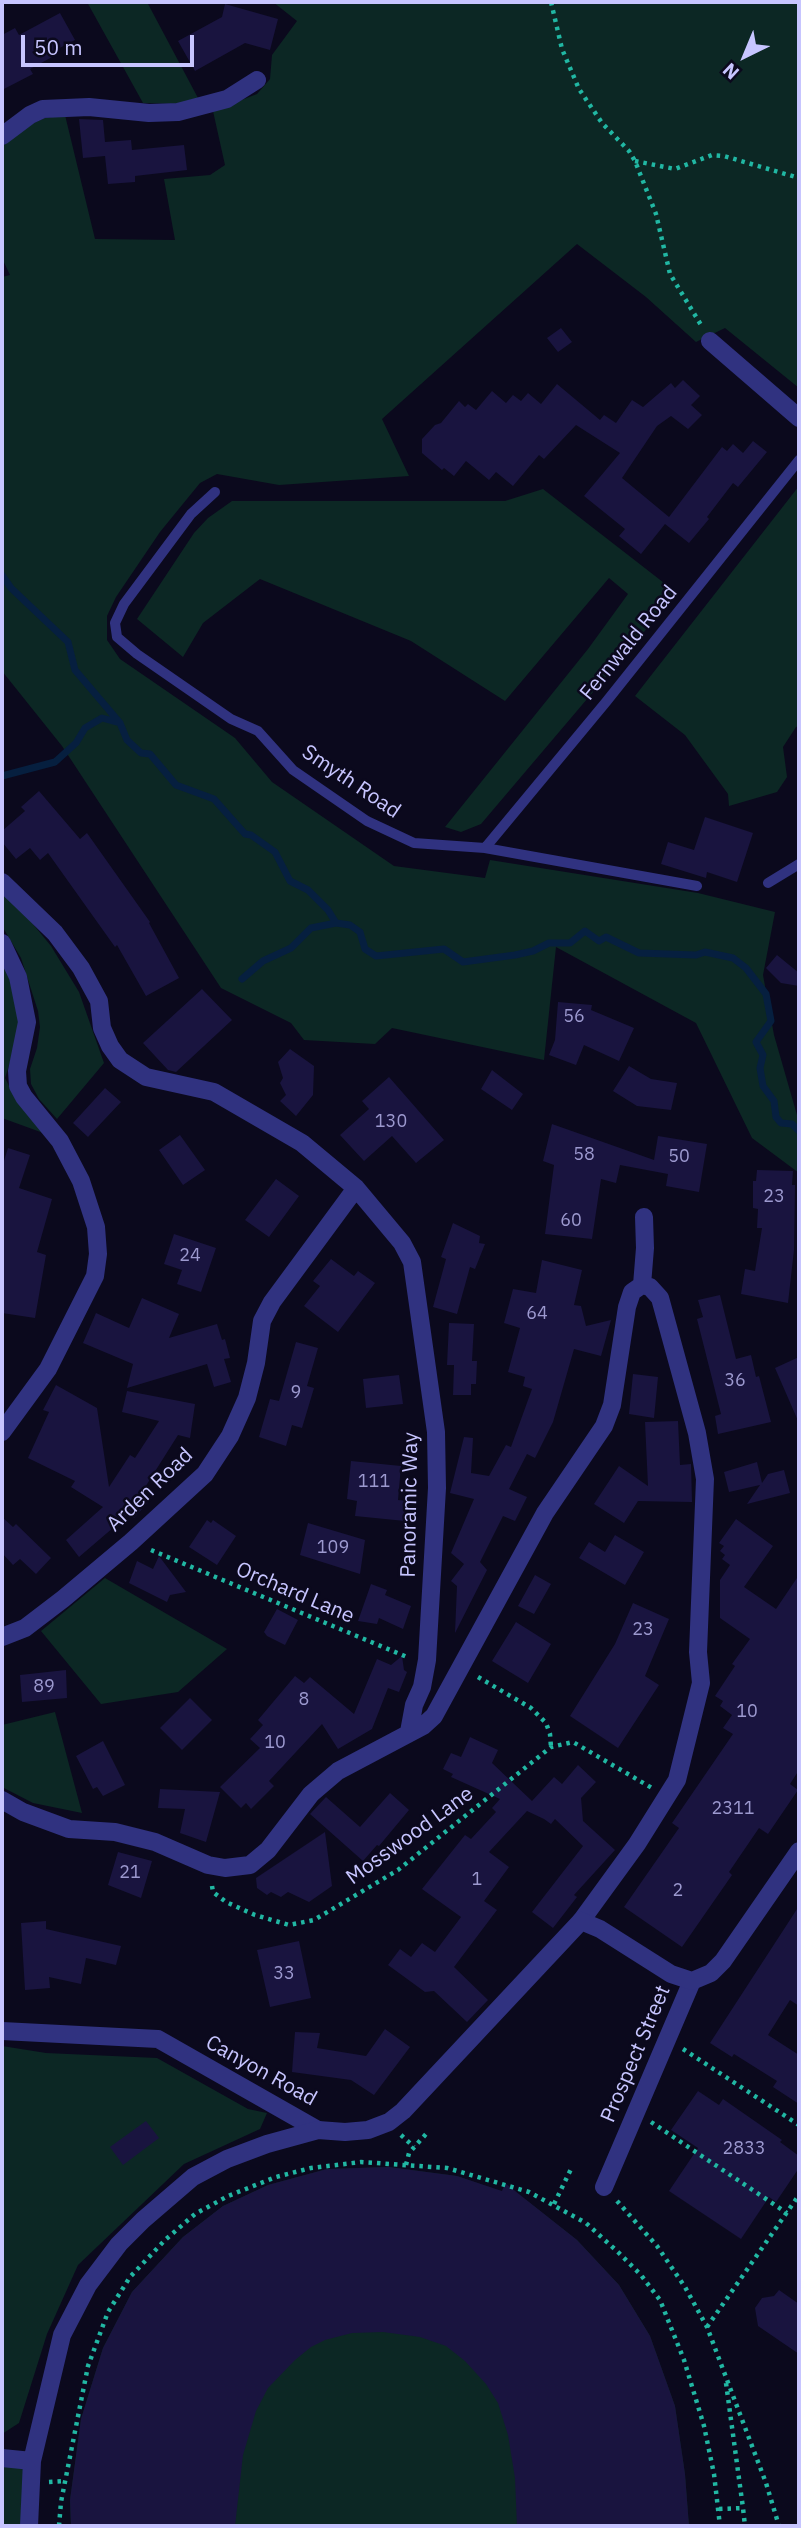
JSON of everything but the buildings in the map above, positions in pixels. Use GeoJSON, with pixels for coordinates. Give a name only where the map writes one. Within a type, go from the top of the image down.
{"type":"FeatureCollection","features":[{"type":"Feature","properties":{"kind":"street"},"geometry":{"type":"LineString","coordinates":[[2,136],[30,115],[43,109],[89,107],[149,113],[178,112],[227,99],[257,80]]}},
{"type":"Feature","properties":{"kind":"street"},"geometry":{"type":"LineString","coordinates":[[710,341],[799,418]]}},
{"type":"Feature","properties":{"kind":"street","name":"Panoramic Way"},"geometry":{"type":"LineString","coordinates":[[2,882],[55,933],[81,968],[99,1000],[102,1028],[120,1059],[146,1077],[201,1088],[246,1110],[302,1143],[356,1188],[402,1243],[412,1262],[436,1432],[437,1488],[427,1660],[409,1732]]}},
{"type":"Feature","properties":{"kind":"street"},"geometry":{"type":"LineString","coordinates":[[2,943],[18,977],[27,1022],[17,1072],[18,1086],[60,1141],[81,1181],[96,1227],[98,1254],[95,1276],[48,1369],[2,1432]]}},
{"type":"Feature","properties":{"kind":"street","name":"Arden Road"},"geometry":{"type":"LineString","coordinates":[[2,1637],[25,1628],[64,1599],[205,1474],[230,1436],[247,1398],[256,1363],[262,1321],[267,1311],[356,1188]]}},
{"type":"Feature","properties":{"kind":"street"},"geometry":{"type":"LineString","coordinates":[[2,1800],[23,1812],[69,1829],[115,1832],[155,1842],[208,1865],[225,1868],[250,1865],[268,1850],[311,1794],[338,1771],[423,1726],[434,1716],[545,1513],[604,1426],[612,1405],[627,1307],[632,1292],[642,1284],[644,1217]]}},
{"type":"Feature","properties":{"kind":"street"},"geometry":{"type":"LineString","coordinates":[[642,1284],[650,1287],[660,1298],[697,1433],[705,1479],[698,1652],[701,1683],[677,1780],[649,1825],[581,1921],[600,1929],[671,1974],[692,1981]]}},
{"type":"Feature","properties":{"kind":"street","name":"Prospect Street"},"geometry":{"type":"LineString","coordinates":[[604,2187],[692,1981],[711,1973],[723,1961],[799,1851]]}},
{"type":"Feature","properties":{"kind":"street","name":"Canyon Road"},"geometry":{"type":"LineString","coordinates":[[2,2031],[158,2039],[318,2130],[368,2130],[389,2122],[403,2110],[581,1921]]}},
{"type":"Feature","properties":{"kind":"street"},"geometry":{"type":"LineString","coordinates":[[29,2526],[32,2461],[62,2335],[88,2285],[119,2244],[193,2178],[227,2159],[267,2144],[318,2130]]}},
{"type":"Feature","properties":{"kind":"street"},"geometry":{"type":"LineString","coordinates":[[2,2458],[32,2461]]}},
{"type":"Feature","properties":{"kind":"lane","name":"Fernwald Road"},"geometry":{"type":"LineString","coordinates":[[485,848],[598,712],[799,460]]}},
{"type":"Feature","properties":{"kind":"lane","name":"Smyth Road"},"geometry":{"type":"LineString","coordinates":[[215,492],[191,514],[124,604],[115,623],[117,637],[137,654],[231,719],[258,731],[293,770],[367,821],[414,843],[485,848],[697,886]]}},
{"type":"Feature","properties":{"kind":"lane"},"geometry":{"type":"LineString","coordinates":[[768,883],[799,864]]}},
{"type":"Feature","properties":{"kind":"path"},"geometry":{"type":"LineString","coordinates":[[551,2],[562,49],[579,89],[602,122],[635,161],[656,214],[670,274],[710,341]]}},
{"type":"Feature","properties":{"kind":"path"},"geometry":{"type":"LineString","coordinates":[[635,161],[675,169],[712,155],[724,156],[799,178]]}},
{"type":"Feature","properties":{"kind":"path","name":"Orchard Lane"},"geometry":{"type":"LineString","coordinates":[[131,1542],[414,1660]]}},
{"type":"Feature","properties":{"kind":"path"},"geometry":{"type":"LineString","coordinates":[[476,1676],[531,1708],[546,1723],[551,1747],[573,1742],[637,1779]]}},
{"type":"Feature","properties":{"kind":"path","name":"Mosswood Lane"},"geometry":{"type":"LineString","coordinates":[[236,1906],[289,1925],[314,1920],[397,1870],[551,1747]]}},
{"type":"Feature","properties":{"kind":"path"},"geometry":{"type":"LineString","coordinates":[[698,2057],[799,2125]]}},
{"type":"Feature","properties":{"kind":"path"},"geometry":{"type":"LineString","coordinates":[[405,2165],[409,2154],[426,2134]]}},
{"type":"Feature","properties":{"kind":"path"},"geometry":{"type":"LineString","coordinates":[[670,2134],[787,2213]]}},
{"type":"Feature","properties":{"kind":"path"},"geometry":{"type":"LineString","coordinates":[[59,2526],[65,2481],[88,2366],[108,2312],[130,2277],[195,2214],[228,2196],[276,2177],[311,2168],[361,2162],[447,2168],[529,2192],[586,2223],[620,2253],[660,2300],[684,2360],[717,2487],[720,2526]]}},
{"type":"Feature","properties":{"kind":"path"},"geometry":{"type":"LineString","coordinates":[[554,2204],[571,2169]]}},
{"type":"Feature","properties":{"kind":"path"},"geometry":{"type":"LineString","coordinates":[[604,2187],[657,2246],[685,2287],[707,2327],[766,2483],[779,2526]]}},
{"type":"Feature","properties":{"kind":"path"},"geometry":{"type":"LineString","coordinates":[[707,2327],[799,2195]]}},
{"type":"Feature","properties":{"kind":"path"},"geometry":{"type":"LineString","coordinates":[[159,2234],[166,2240]]}},
{"type":"Feature","properties":{"kind":"path"},"geometry":{"type":"LineString","coordinates":[[725,2375],[745,2526]]}},
{"type":"Feature","properties":{"kind":"path"},"geometry":{"type":"LineString","coordinates":[[49,2481],[65,2481]]}},
{"type":"Feature","properties":{"kind":"path"},"geometry":{"type":"LineString","coordinates":[[719,2509],[743,2508]]}},
{"type":"Feature","properties":{"kind":"green space"},"geometry":{"type":"Polygon","coordinates":[[[87,2],[147,2],[198,98],[181,104],[143,103],[87,2]]]}},
{"type":"Feature","properties":{"kind":"green space"},"geometry":{"type":"Polygon","coordinates":[[[273,2],[799,2],[799,388],[725,328],[696,342],[646,297],[577,244],[382,419],[409,476],[279,485],[217,474],[200,483],[160,532],[116,597],[107,616],[107,640],[120,659],[235,738],[272,782],[394,866],[485,878],[490,860],[698,893],[775,912],[763,975],[774,1035],[799,1122],[799,1173],[752,1138],[696,1023],[556,947],[544,1060],[392,1028],[375,1044],[304,1040],[291,1023],[221,988],[62,746],[2,671],[2,277],[10,275],[2,258],[2,144],[27,126],[45,118],[65,115],[95,239],[175,240],[164,179],[210,175],[225,165],[213,111],[257,94],[270,79],[272,55],[297,21],[273,2]]]}},
{"type":"Feature","properties":{"kind":"green space"},"geometry":{"type":"Polygon","coordinates":[[[799,486],[799,726],[783,747],[787,777],[777,792],[729,806],[728,794],[685,735],[635,696],[799,486]]]}},
{"type":"Feature","properties":{"kind":"green space"},"geometry":{"type":"Polygon","coordinates":[[[543,489],[677,593],[481,824],[461,832],[445,827],[588,649],[628,594],[609,578],[505,701],[411,641],[260,579],[203,623],[183,657],[137,619],[194,533],[208,518],[232,501],[505,501],[543,489]]]}},
{"type":"Feature","properties":{"kind":"green space"},"geometry":{"type":"Polygon","coordinates":[[[2,894],[19,907],[51,946],[79,992],[104,1063],[57,1119],[39,1099],[31,1084],[30,1069],[40,1027],[38,1011],[21,958],[2,926],[2,894]]]}},
{"type":"Feature","properties":{"kind":"green space"},"geometry":{"type":"Polygon","coordinates":[[[2,958],[13,987],[20,1021],[5,1078],[15,1098],[46,1134],[2,1118],[2,958]]]}},
{"type":"Feature","properties":{"kind":"green space"},"geometry":{"type":"Polygon","coordinates":[[[105,1578],[227,1649],[178,1692],[101,1704],[41,1631],[105,1578]]]}},
{"type":"Feature","properties":{"kind":"green space"},"geometry":{"type":"Polygon","coordinates":[[[55,1712],[82,1813],[33,1803],[2,1787],[2,1725],[55,1712]]]}},
{"type":"Feature","properties":{"kind":"green space"},"geometry":{"type":"Polygon","coordinates":[[[2,2046],[46,2053],[157,2058],[248,2109],[267,2113],[260,2129],[184,2164],[78,2265],[47,2334],[19,2423],[2,2434],[2,2046]]]}},
{"type":"Feature","properties":{"kind":"green space"},"geometry":{"type":"Polygon","coordinates":[[[389,2167],[457,2176],[526,2200],[577,2240],[619,2285],[650,2336],[675,2406],[689,2526],[71,2526],[70,2500],[81,2419],[103,2348],[132,2292],[183,2237],[223,2206],[268,2185],[327,2169],[389,2167]]]}},
{"type":"Feature","properties":{"kind":"green space"},"geometry":{"type":"Polygon","coordinates":[[[2,2458],[32,2461],[29,2526],[2,2526],[2,2458]]]}},
{"type":"Feature","properties":{"kind":"waterway"},"geometry":{"type":"LineString","coordinates":[[2,575],[11,588],[68,642],[75,670],[120,723],[127,740],[141,753],[150,754],[176,785],[214,799],[245,834],[251,835],[275,852],[290,881],[308,890],[328,910],[336,923],[350,925],[360,932],[365,949],[376,956],[444,949],[463,962],[515,955],[533,951],[549,943],[570,943],[585,931],[599,941],[606,937],[639,953],[696,955],[705,952],[733,958],[746,968],[766,994],[771,1021],[756,1042],[763,1055],[760,1068],[763,1086],[774,1101],[776,1117],[781,1123],[792,1124],[799,1131]]}},
{"type":"Feature","properties":{"kind":"waterway"},"geometry":{"type":"LineString","coordinates":[[2,776],[55,762],[76,743],[85,728],[102,718],[120,723]]}},
{"type":"Feature","properties":{"kind":"waterway"},"geometry":{"type":"LineString","coordinates":[[242,979],[263,961],[291,948],[311,928],[336,923]]}}]}
